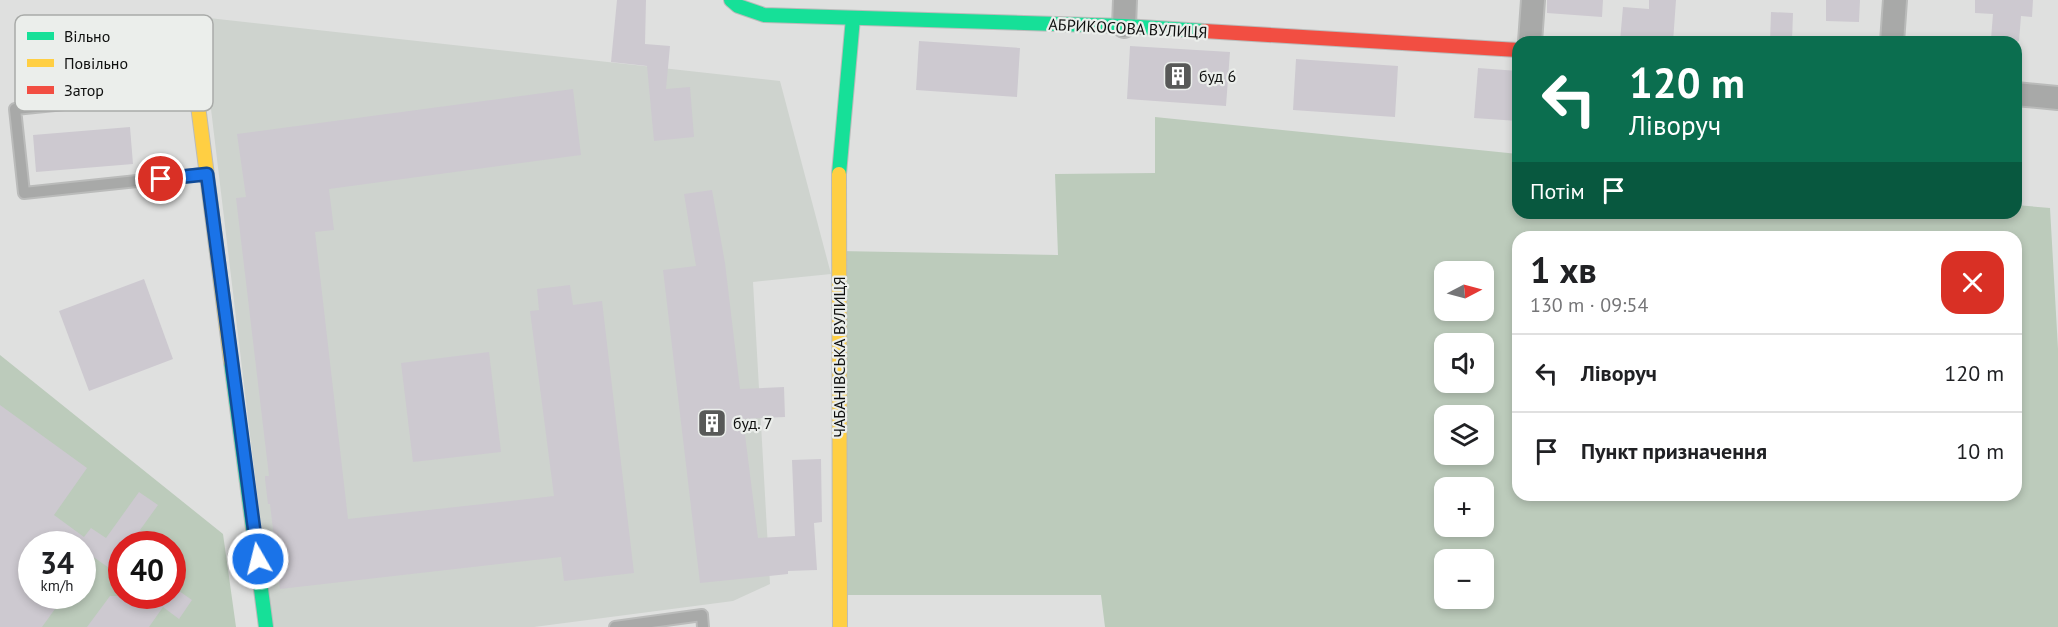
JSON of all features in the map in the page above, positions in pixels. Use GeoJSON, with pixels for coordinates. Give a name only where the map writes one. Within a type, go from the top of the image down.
{"type":"FeatureCollection","features":[{"type":"Feature","properties":{"kind":"street"},"geometry":{"type":"LineString","coordinates":[[1124,26],[1125,0]]}},
{"type":"Feature","properties":{"kind":"street"},"geometry":{"type":"LineString","coordinates":[[1530,36],[1533,0]]}},
{"type":"Feature","properties":{"kind":"street"},"geometry":{"type":"LineString","coordinates":[[1892,36],[1895,0]]}},
{"type":"Feature","properties":{"kind":"street","name":"АБРИКОСОВА ВУЛИЦЯ"},"geometry":{"type":"LineString","coordinates":[[735,3],[764,15],[1124,26],[1512,51]]}},
{"type":"Feature","properties":{"kind":"street","name":"ЧАБАНІВСЬКА ВУЛИЦЯ"},"geometry":{"type":"LineString","coordinates":[[840,627],[838,180],[853,18]]}},
{"type":"Feature","properties":{"kind":"street"},"geometry":{"type":"LineString","coordinates":[[2022,95],[2058,98]]}},
{"type":"Feature","properties":{"kind":"street"},"geometry":{"type":"LineString","coordinates":[[199,111],[266,627]]}},
{"type":"Feature","properties":{"kind":"lane"},"geometry":{"type":"LineString","coordinates":[[15,111],[24,193],[207,174]]}},
{"type":"Feature","properties":{"kind":"lane"},"geometry":{"type":"LineString","coordinates":[[615,627],[702,615],[703,627]]}},
{"type":"Feature","properties":{"kind":"shaded area"},"geometry":{"type":"Polygon","coordinates":[[[213,18],[780,81],[831,274],[753,282],[770,584],[733,601],[534,627],[273,627],[211,111],[213,18]]]}},
{"type":"Feature","properties":{"kind":"green space"},"geometry":{"type":"Polygon","coordinates":[[[1155,117],[1512,153],[1512,219],[2022,219],[2022,206],[2050,208],[2058,349],[2058,627],[1105,627],[1101,595],[840,595],[838,251],[1058,255],[1055,174],[1155,173],[1155,117]]]}},
{"type":"Feature","properties":{"kind":"green space"},"geometry":{"type":"Polygon","coordinates":[[[0,355],[223,534],[236,627],[0,627],[0,355]]]}},
{"type":"Feature","properties":{"kind":"building"},"geometry":{"type":"Polygon","coordinates":[[[617,0],[646,0],[645,44],[670,46],[666,89],[690,87],[694,137],[654,141],[647,66],[611,62],[617,0]]]}},
{"type":"Feature","properties":{"kind":"building"},"geometry":{"type":"Polygon","coordinates":[[[1547,0],[1603,0],[1602,17],[1547,13],[1547,0]]]}},
{"type":"Feature","properties":{"kind":"building"},"geometry":{"type":"Polygon","coordinates":[[[1649,0],[1676,0],[1673,36],[1620,36],[1623,7],[1649,9],[1649,0]]]}},
{"type":"Feature","properties":{"kind":"building"},"geometry":{"type":"Polygon","coordinates":[[[1826,0],[1860,0],[1859,22],[1826,21],[1826,0]]]}},
{"type":"Feature","properties":{"kind":"building"},"geometry":{"type":"Polygon","coordinates":[[[1975,0],[2033,0],[2032,17],[2021,16],[2019,36],[1991,36],[1993,14],[1975,13],[1975,0]]]}},
{"type":"Feature","properties":{"kind":"building"},"geometry":{"type":"Polygon","coordinates":[[[1771,12],[1793,13],[1792,36],[1770,36],[1771,12]]]}},
{"type":"Feature","properties":{"kind":"building"},"geometry":{"type":"Polygon","coordinates":[[[919,41],[1020,48],[1017,97],[916,90],[919,41]]]}},
{"type":"Feature","properties":{"kind":"building","name":"буд 6"},"geometry":{"type":"Polygon","coordinates":[[[1130,46],[1230,52],[1226,106],[1127,99],[1130,46]]]}},
{"type":"Feature","properties":{"kind":"building"},"geometry":{"type":"Polygon","coordinates":[[[1296,59],[1398,66],[1395,117],[1293,110],[1296,59]]]}},
{"type":"Feature","properties":{"kind":"building"},"geometry":{"type":"Polygon","coordinates":[[[1478,68],[1512,71],[1512,121],[1474,118],[1478,68]]]}},
{"type":"Feature","properties":{"kind":"building"},"geometry":{"type":"Polygon","coordinates":[[[573,89],[581,155],[329,189],[334,230],[315,232],[348,519],[554,496],[530,311],[539,310],[537,289],[570,285],[573,305],[602,301],[634,573],[564,581],[561,557],[280,589],[265,479],[265,476],[269,476],[236,198],[246,197],[237,134],[573,89]]]}},
{"type":"Feature","properties":{"kind":"building"},"geometry":{"type":"Polygon","coordinates":[[[130,127],[133,164],[36,172],[33,135],[130,127]]]}},
{"type":"Feature","properties":{"kind":"building","name":"буд. 7"},"geometry":{"type":"Polygon","coordinates":[[[712,190],[725,263],[740,389],[784,387],[785,417],[743,419],[758,538],[795,536],[792,460],[821,459],[822,522],[814,523],[817,570],[788,571],[788,574],[700,583],[663,270],[696,266],[684,194],[712,190]]]}},
{"type":"Feature","properties":{"kind":"building"},"geometry":{"type":"Polygon","coordinates":[[[144,279],[173,359],[89,391],[59,311],[144,279]]]}},
{"type":"Feature","properties":{"kind":"building"},"geometry":{"type":"Polygon","coordinates":[[[489,352],[501,452],[413,462],[401,363],[489,352]]]}},
{"type":"Feature","properties":{"kind":"building"},"geometry":{"type":"Polygon","coordinates":[[[0,405],[87,468],[54,515],[76,531],[18,531],[18,609],[55,609],[42,627],[0,627],[0,405]]]}},
{"type":"Feature","properties":{"kind":"building"},"geometry":{"type":"Polygon","coordinates":[[[139,492],[158,505],[140,530],[111,531],[139,492]]]}},
{"type":"Feature","properties":{"kind":"building"},"geometry":{"type":"Polygon","coordinates":[[[96,531],[106,538],[108,535],[108,567],[96,559],[96,531]]]}},
{"type":"Feature","properties":{"kind":"building"},"geometry":{"type":"Polygon","coordinates":[[[186,596],[192,600],[186,609],[186,596]]]}},
{"type":"Feature","properties":{"kind":"building"},"geometry":{"type":"Polygon","coordinates":[[[108,599],[108,609],[162,609],[149,627],[87,627],[108,599]]]}},
{"type":"Feature","properties":{"kind":"building"},"geometry":{"type":"Polygon","coordinates":[[[166,609],[186,609],[179,619],[166,609]]]}},
{"type":"Feature","properties":{"kind":"traffic: fast"},"geometry":{"type":"LineString","coordinates":[[731,0],[738,6],[764,15],[1124,26],[1204,31]]}},
{"type":"Feature","properties":{"kind":"traffic: fast"},"geometry":{"type":"LineString","coordinates":[[839,174],[853,18]]}},
{"type":"Feature","properties":{"kind":"traffic: fast"},"geometry":{"type":"LineString","coordinates":[[231,362],[266,627]]}},
{"type":"Feature","properties":{"kind":"traffic: slow"},"geometry":{"type":"LineString","coordinates":[[199,111],[231,362]]}},
{"type":"Feature","properties":{"kind":"traffic: slow"},"geometry":{"type":"LineString","coordinates":[[839,174],[840,627]]}},
{"type":"Feature","properties":{"kind":"traffic: jam"},"geometry":{"type":"LineString","coordinates":[[1204,31],[1512,50]]}},
{"type":"Feature","properties":{"kind":"place","name":"буд 6"},"geometry":{"type":"Point","coordinates":[1178,76]}},
{"type":"Feature","properties":{"kind":"place","name":"буд. 7"},"geometry":{"type":"Point","coordinates":[712,423]}},
{"type":"Feature","properties":{"kind":"route"},"geometry":{"type":"LineString","coordinates":[[161,179],[207,174],[258,559]]}}]}
